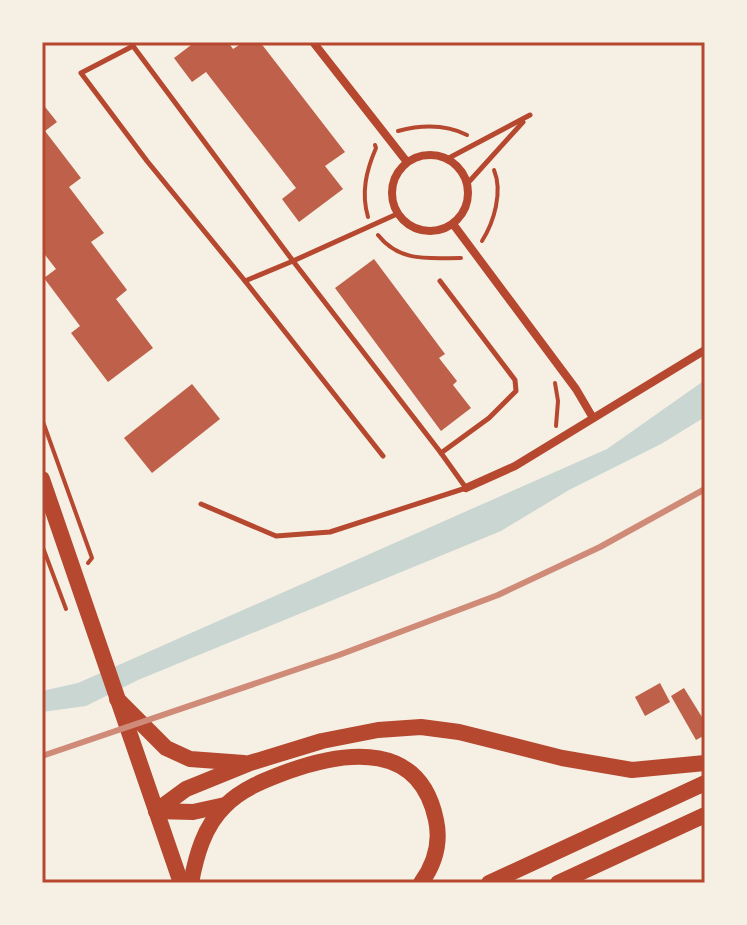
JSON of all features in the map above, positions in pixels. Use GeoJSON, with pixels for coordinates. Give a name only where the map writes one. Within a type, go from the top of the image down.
{"type":"FeatureCollection","features":[{"type":"Feature","properties":{"kind":"main road"},"geometry":{"type":"LineString","coordinates":[[42,479],[181,883]]}},
{"type":"Feature","properties":{"kind":"main road"},"geometry":{"type":"LineString","coordinates":[[117,699],[166,748],[190,759],[250,763]]}},
{"type":"Feature","properties":{"kind":"main road"},"geometry":{"type":"LineString","coordinates":[[156,811],[186,789],[250,763],[378,730],[421,727],[459,732],[562,758],[632,770],[705,763]]}},
{"type":"Feature","properties":{"kind":"main road"},"geometry":{"type":"LineString","coordinates":[[156,811],[193,812],[225,805],[272,777],[321,759],[378,757],[412,774],[432,801],[439,835],[431,869],[421,883]]}},
{"type":"Feature","properties":{"kind":"main road"},"geometry":{"type":"LineString","coordinates":[[489,883],[705,783]]}},
{"type":"Feature","properties":{"kind":"main road"},"geometry":{"type":"LineString","coordinates":[[191,883],[196,853],[225,805]]}},
{"type":"Feature","properties":{"kind":"main road"},"geometry":{"type":"LineString","coordinates":[[558,883],[705,815]]}},
{"type":"Feature","properties":{"kind":"street"},"geometry":{"type":"LineString","coordinates":[[313,42],[407,162]]}},
{"type":"Feature","properties":{"kind":"street"},"geometry":{"type":"LineString","coordinates":[[429,155],[447,159],[460,169],[467,184],[466,206],[453,224],[433,232],[412,228],[392,205],[392,184],[396,175],[407,162],[429,155]]}},
{"type":"Feature","properties":{"kind":"street"},"geometry":{"type":"LineString","coordinates":[[453,224],[576,389],[593,418]]}},
{"type":"Feature","properties":{"kind":"street"},"geometry":{"type":"LineString","coordinates":[[466,488],[515,466],[705,350]]}},
{"type":"Feature","properties":{"kind":"lane"},"geometry":{"type":"LineString","coordinates":[[201,504],[276,536],[330,532],[466,488],[132,44],[81,73],[147,161],[383,456]]}},
{"type":"Feature","properties":{"kind":"lane"},"geometry":{"type":"LineString","coordinates":[[447,159],[530,115],[467,184]]}},
{"type":"Feature","properties":{"kind":"lane"},"geometry":{"type":"LineString","coordinates":[[245,281],[397,214]]}},
{"type":"Feature","properties":{"kind":"lane"},"geometry":{"type":"LineString","coordinates":[[440,281],[515,380],[516,391],[489,418],[441,453]]}},
{"type":"Feature","properties":{"kind":"path"},"geometry":{"type":"LineString","coordinates":[[367,136],[376,148],[364,188],[368,217]]}},
{"type":"Feature","properties":{"kind":"path"},"geometry":{"type":"LineString","coordinates":[[380,239],[396,252],[417,259],[461,257],[470,270]]}},
{"type":"Feature","properties":{"kind":"path"},"geometry":{"type":"LineString","coordinates":[[555,382],[558,401],[555,442]]}},
{"type":"Feature","properties":{"kind":"path"},"geometry":{"type":"LineString","coordinates":[[42,545],[71,622]]}},
{"type":"Feature","properties":{"kind":"shaded area"},"geometry":{"type":"Polygon","coordinates":[[[705,380],[705,417],[661,444],[569,490],[501,531],[138,680],[86,706],[42,712],[42,691],[78,683],[607,449],[705,380]]]}},
{"type":"Feature","properties":{"kind":"building"},"geometry":{"type":"Polygon","coordinates":[[[195,42],[228,42],[233,49],[244,42],[260,42],[345,152],[325,166],[343,189],[299,222],[282,199],[296,188],[206,72],[192,82],[174,58],[195,42]]]}},
{"type":"Feature","properties":{"kind":"building"},"geometry":{"type":"Polygon","coordinates":[[[42,103],[57,122],[45,131],[81,178],[69,187],[104,233],[91,242],[127,290],[116,299],[153,348],[108,382],[71,333],[80,326],[44,278],[56,269],[42,251],[42,103]]]}},
{"type":"Feature","properties":{"kind":"building"},"geometry":{"type":"Polygon","coordinates":[[[374,259],[445,354],[439,358],[457,381],[453,385],[471,408],[441,431],[335,288],[374,259]]]}},
{"type":"Feature","properties":{"kind":"building"},"geometry":{"type":"Polygon","coordinates":[[[192,384],[220,419],[152,473],[124,438],[192,384]]]}},
{"type":"Feature","properties":{"kind":"building"},"geometry":{"type":"Polygon","coordinates":[[[660,683],[670,702],[645,716],[635,697],[660,683]]]}},
{"type":"Feature","properties":{"kind":"building"},"geometry":{"type":"Polygon","coordinates":[[[684,688],[705,722],[705,735],[696,740],[671,696],[684,688]]]}},
{"type":"Feature","properties":{"kind":"railway"},"geometry":{"type":"LineString","coordinates":[[42,756],[339,655],[498,595],[600,547],[705,489]]}}]}
